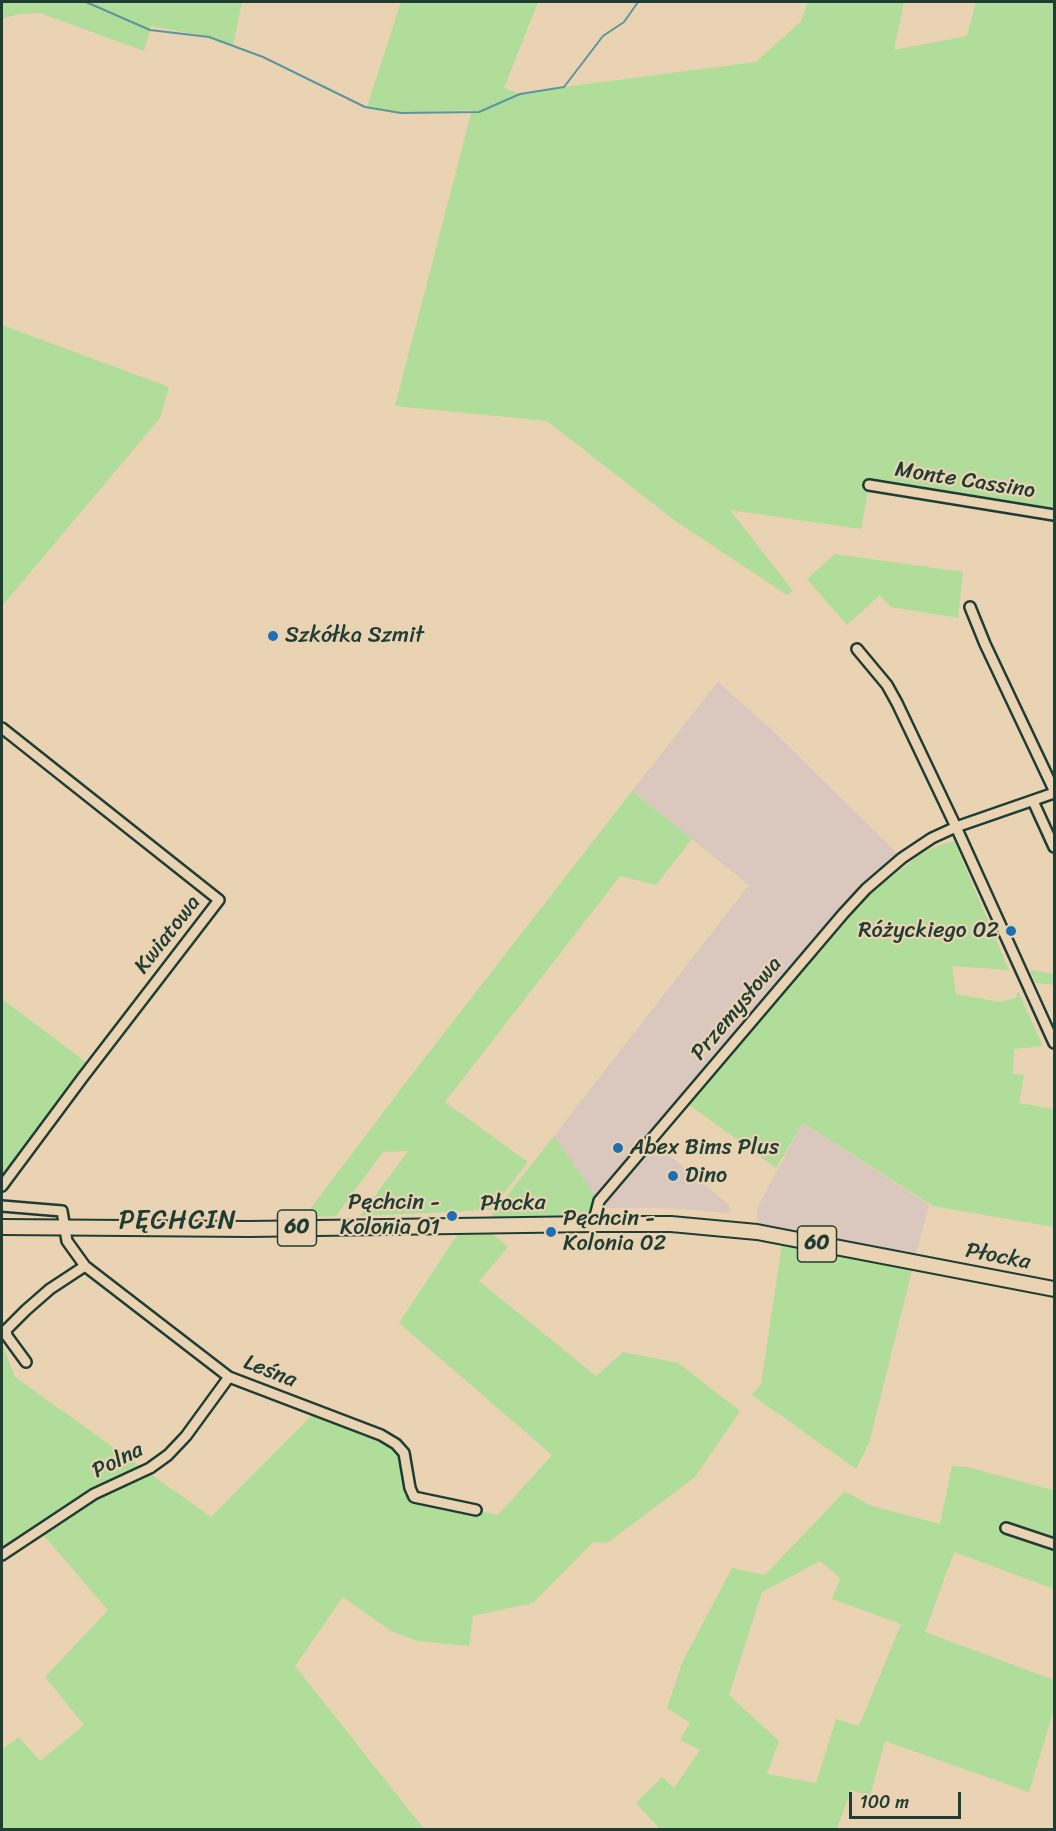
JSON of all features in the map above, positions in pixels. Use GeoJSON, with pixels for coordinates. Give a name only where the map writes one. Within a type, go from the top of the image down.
{"type":"FeatureCollection","features":[{"type":"Feature","properties":{"kind":"main road","name":"Płocka"},"geometry":{"type":"LineString","coordinates":[[2,1227],[249,1229],[671,1224],[757,1232],[1054,1289]]}},
{"type":"Feature","properties":{"kind":"street","name":"Monte Cassino"},"geometry":{"type":"LineString","coordinates":[[869,485],[1054,514]]}},
{"type":"Feature","properties":{"kind":"street"},"geometry":{"type":"LineString","coordinates":[[970,607],[1054,791]]}},
{"type":"Feature","properties":{"kind":"street"},"geometry":{"type":"LineString","coordinates":[[857,649],[887,685],[897,703],[956,826],[1054,1042]]}},
{"type":"Feature","properties":{"kind":"street","name":"Kwiatowa"},"geometry":{"type":"LineString","coordinates":[[2,728],[219,900],[86,1072],[2,1186]]}},
{"type":"Feature","properties":{"kind":"street","name":"Przemysłowa"},"geometry":{"type":"LineString","coordinates":[[593,1224],[599,1201],[866,889],[902,858],[932,838],[956,826],[1032,801],[1054,791]]}},
{"type":"Feature","properties":{"kind":"street"},"geometry":{"type":"LineString","coordinates":[[1032,801],[1054,847]]}},
{"type":"Feature","properties":{"kind":"street"},"geometry":{"type":"LineString","coordinates":[[2,1206],[62,1211],[65,1227]]}},
{"type":"Feature","properties":{"kind":"street","name":"Leśna"},"geometry":{"type":"LineString","coordinates":[[65,1227],[67,1241],[85,1266],[229,1377],[381,1435],[396,1444],[404,1453],[410,1488],[414,1497],[476,1510]]}},
{"type":"Feature","properties":{"kind":"street"},"geometry":{"type":"LineString","coordinates":[[26,1362],[7,1336],[6,1330],[50,1289],[85,1266]]}},
{"type":"Feature","properties":{"kind":"street","name":"Polna"},"geometry":{"type":"LineString","coordinates":[[2,1554],[94,1494],[150,1468],[168,1455],[186,1436],[229,1377]]}},
{"type":"Feature","properties":{"kind":"street"},"geometry":{"type":"LineString","coordinates":[[1006,1528],[1054,1544]]}},
{"type":"Feature","properties":{"kind":"shaded area"},"geometry":{"type":"Polygon","coordinates":[[[718,682],[772,730],[902,858],[866,889],[651,1140],[729,1205],[731,1213],[670,1208],[602,1208],[554,1136],[749,885],[632,791],[718,682]]]}},
{"type":"Feature","properties":{"kind":"shaded area"},"geometry":{"type":"Polygon","coordinates":[[[803,1123],[929,1205],[914,1262],[757,1232],[757,1208],[803,1123]]]}},
{"type":"Feature","properties":{"kind":"green space"},"geometry":{"type":"Polygon","coordinates":[[[2,2],[242,2],[233,46],[209,37],[151,26],[144,51],[40,13],[18,14],[2,19],[2,2]]]}},
{"type":"Feature","properties":{"kind":"green space"},"geometry":{"type":"Polygon","coordinates":[[[401,2],[538,2],[504,88],[520,94],[756,62],[800,23],[808,2],[904,2],[894,50],[967,36],[976,2],[1054,2],[1054,514],[869,486],[861,529],[730,510],[793,591],[787,595],[674,520],[547,421],[395,406],[472,110],[403,113],[367,107],[401,2]]]}},
{"type":"Feature","properties":{"kind":"green space"},"geometry":{"type":"Polygon","coordinates":[[[2,325],[169,387],[160,418],[2,606],[2,325]]]}},
{"type":"Feature","properties":{"kind":"green space"},"geometry":{"type":"Polygon","coordinates":[[[835,554],[963,572],[958,618],[891,607],[880,595],[847,625],[807,579],[835,554]]]}},
{"type":"Feature","properties":{"kind":"green space"},"geometry":{"type":"Polygon","coordinates":[[[632,791],[692,839],[656,885],[620,876],[445,1102],[528,1162],[491,1210],[360,1216],[408,1151],[383,1152],[336,1216],[304,1217],[410,1077],[632,791]]]}},
{"type":"Feature","properties":{"kind":"green space"},"geometry":{"type":"Polygon","coordinates":[[[954,841],[1009,970],[952,966],[956,994],[1000,1002],[1016,998],[1018,991],[1043,1046],[1014,1049],[1013,1074],[1024,1075],[1019,1103],[1054,1109],[1054,1227],[933,1206],[803,1123],[776,1168],[688,1104],[871,893],[918,856],[934,847],[954,841]]]}},
{"type":"Feature","properties":{"kind":"green space"},"geometry":{"type":"Polygon","coordinates":[[[1030,970],[1054,974],[1054,985],[1036,983],[1030,970]]]}},
{"type":"Feature","properties":{"kind":"green space"},"geometry":{"type":"Polygon","coordinates":[[[2,999],[91,1066],[2,1186],[2,999]]]}},
{"type":"Feature","properties":{"kind":"green space"},"geometry":{"type":"Polygon","coordinates":[[[554,1136],[599,1201],[593,1224],[484,1226],[508,1247],[479,1281],[596,1376],[623,1352],[678,1363],[740,1411],[695,1477],[607,1543],[593,1542],[533,1603],[473,1616],[469,1646],[418,1641],[391,1631],[343,1597],[295,1666],[424,1829],[2,1829],[2,1749],[19,1737],[40,1761],[84,1725],[45,1677],[108,1610],[39,1530],[2,1555],[2,1343],[15,1377],[211,1517],[316,1411],[381,1435],[404,1453],[415,1497],[498,1515],[552,1455],[399,1323],[463,1226],[484,1225],[554,1136]]]}},
{"type":"Feature","properties":{"kind":"green space"},"geometry":{"type":"Polygon","coordinates":[[[783,1237],[914,1262],[869,1443],[856,1469],[752,1395],[761,1384],[783,1237]]]}},
{"type":"Feature","properties":{"kind":"green space"},"geometry":{"type":"Polygon","coordinates":[[[952,1466],[967,1467],[1053,1490],[1054,1485],[1054,1589],[954,1552],[925,1632],[1054,1680],[1054,1709],[1029,1792],[885,1741],[870,1796],[851,1790],[837,1829],[656,1829],[658,1827],[636,1803],[662,1777],[674,1788],[700,1750],[680,1740],[690,1723],[667,1708],[682,1663],[732,1568],[765,1575],[845,1491],[869,1505],[940,1524],[952,1466]],[[820,1561],[762,1592],[729,1695],[779,1741],[767,1774],[816,1783],[836,1719],[859,1726],[901,1624],[832,1599],[840,1578],[820,1561]]]}},
{"type":"Feature","properties":{"kind":"waterway"},"geometry":{"type":"LineString","coordinates":[[86,2],[150,30],[209,37],[263,57],[365,107],[401,113],[479,112],[520,94],[564,87],[603,36],[624,22],[638,2]]}},
{"type":"Feature","properties":{"kind":"place","name":"Szkółka Szmit"},"geometry":{"type":"Point","coordinates":[273,636]}},
{"type":"Feature","properties":{"kind":"place","name":"Różyckiego 02"},"geometry":{"type":"Point","coordinates":[1011,931]}},
{"type":"Feature","properties":{"kind":"place","name":"Abex Bims Plus"},"geometry":{"type":"Point","coordinates":[618,1148]}},
{"type":"Feature","properties":{"kind":"place","name":"Dino"},"geometry":{"type":"Point","coordinates":[673,1176]}},
{"type":"Feature","properties":{"kind":"place","name":"Pęchcin - Kolonia 01"},"geometry":{"type":"Point","coordinates":[452,1216]}},
{"type":"Feature","properties":{"kind":"place","name":"Pęchcin - Kolonia 02"},"geometry":{"type":"Point","coordinates":[551,1232]}},
{"type":"Feature","properties":{"kind":"district","name":"PĘCHCIN"},"geometry":{"type":"Point","coordinates":[178,1221]}}]}
